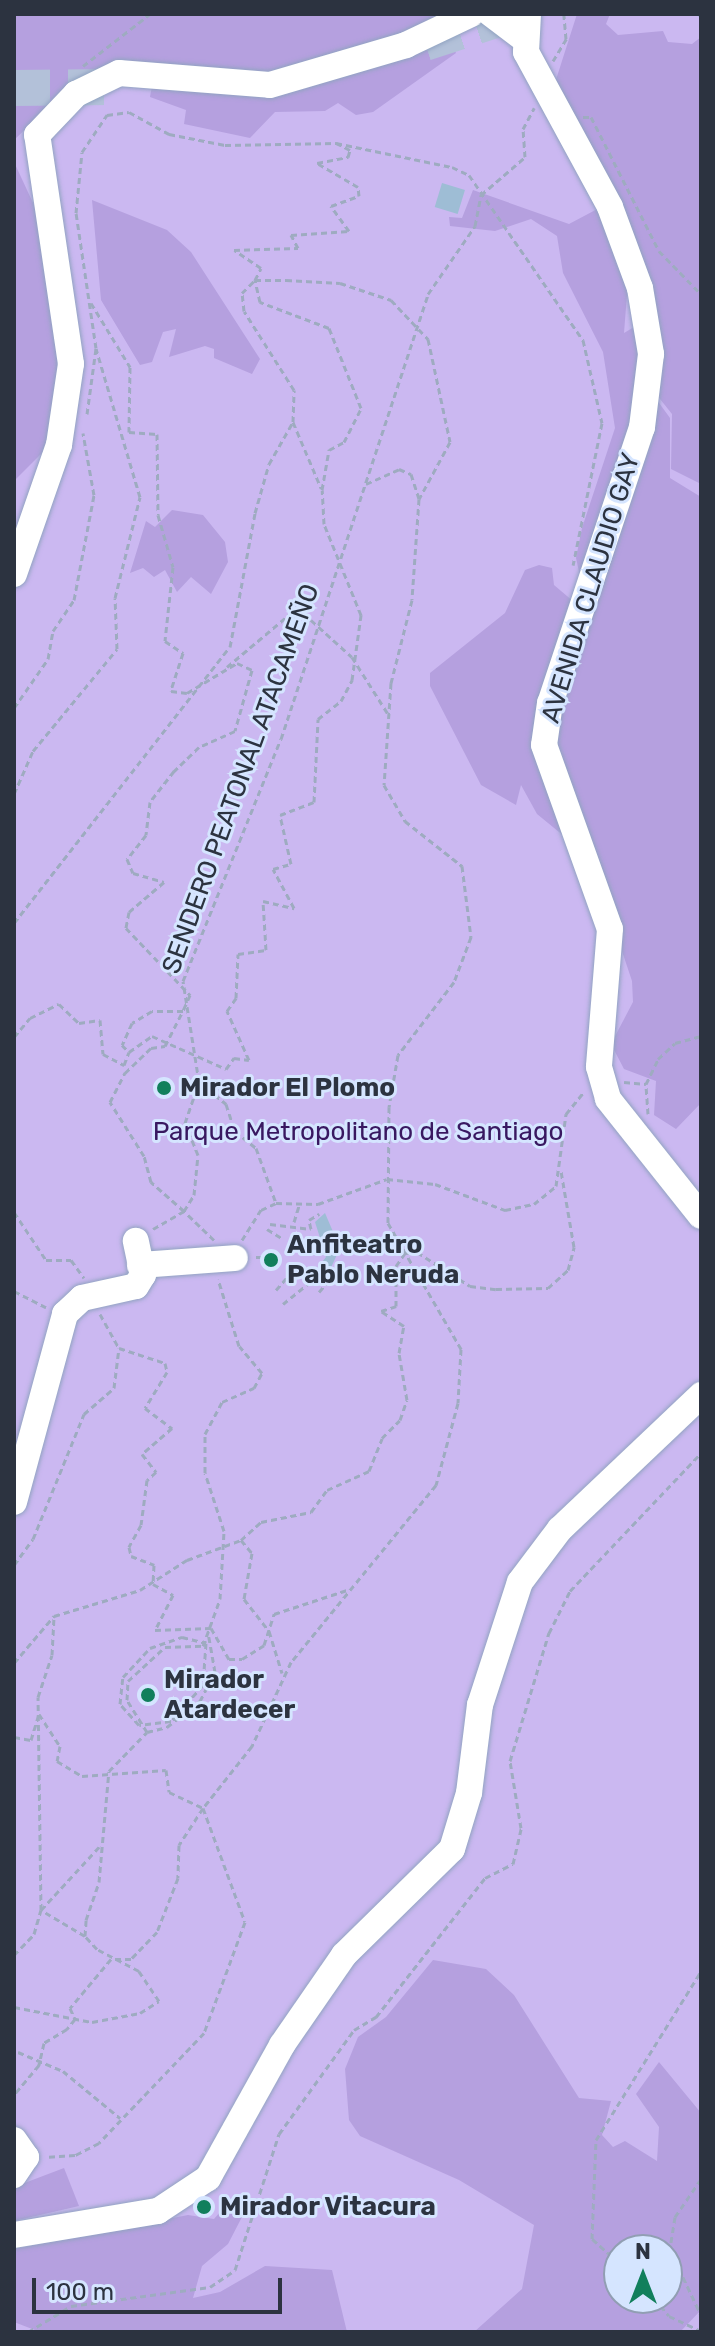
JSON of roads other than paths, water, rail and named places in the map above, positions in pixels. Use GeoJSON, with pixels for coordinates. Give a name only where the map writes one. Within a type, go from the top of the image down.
{"type":"FeatureCollection","features":[{"type":"Feature","properties":{"kind":"street"},"geometry":{"type":"LineString","coordinates":[[14,574],[59,445],[71,364],[37,135],[76,94],[119,73],[270,85],[406,45],[471,14]]}},
{"type":"Feature","properties":{"kind":"street","name":"AVENIDA CLAUDIO GAY"},"geometry":{"type":"LineString","coordinates":[[491,14],[526,26],[560,119],[610,207],[640,288],[651,354],[642,427],[582,608],[544,745],[610,929],[603,1081],[626,1124],[701,1216]]}},
{"type":"Feature","properties":{"kind":"street"},"geometry":{"type":"LineString","coordinates":[[14,1502],[65,1314],[91,1297],[136,1286],[138,1253],[234,1259]]}},
{"type":"Feature","properties":{"kind":"street"},"geometry":{"type":"LineString","coordinates":[[14,2235],[158,2211],[208,2178],[282,2045],[344,1955],[452,1849],[480,1705],[520,1582],[560,1529],[701,1395]]}},
{"type":"Feature","properties":{"kind":"tunnel"},"geometry":{"type":"LineString","coordinates":[[425,43],[514,14]]}},
{"type":"Feature","properties":{"kind":"tunnel"},"geometry":{"type":"LineString","coordinates":[[14,88],[113,87]]}},
{"type":"Feature","properties":{"kind":"place","name":"Mirador El Plomo"},"geometry":{"type":"Point","coordinates":[164,1088]}},
{"type":"Feature","properties":{"kind":"place","name":"Anfiteatro Pablo Neruda"},"geometry":{"type":"Point","coordinates":[271,1260]}},
{"type":"Feature","properties":{"kind":"place","name":"Mirador Atardecer"},"geometry":{"type":"Point","coordinates":[148,1695]}},
{"type":"Feature","properties":{"kind":"place","name":"Mirador Vitacura"},"geometry":{"type":"Point","coordinates":[204,2207]}},
{"type":"Feature","properties":{"kind":"park label","name":"Parque Metropolitano de Santiago"},"geometry":{"type":"Point","coordinates":[358,1132]}}]}
